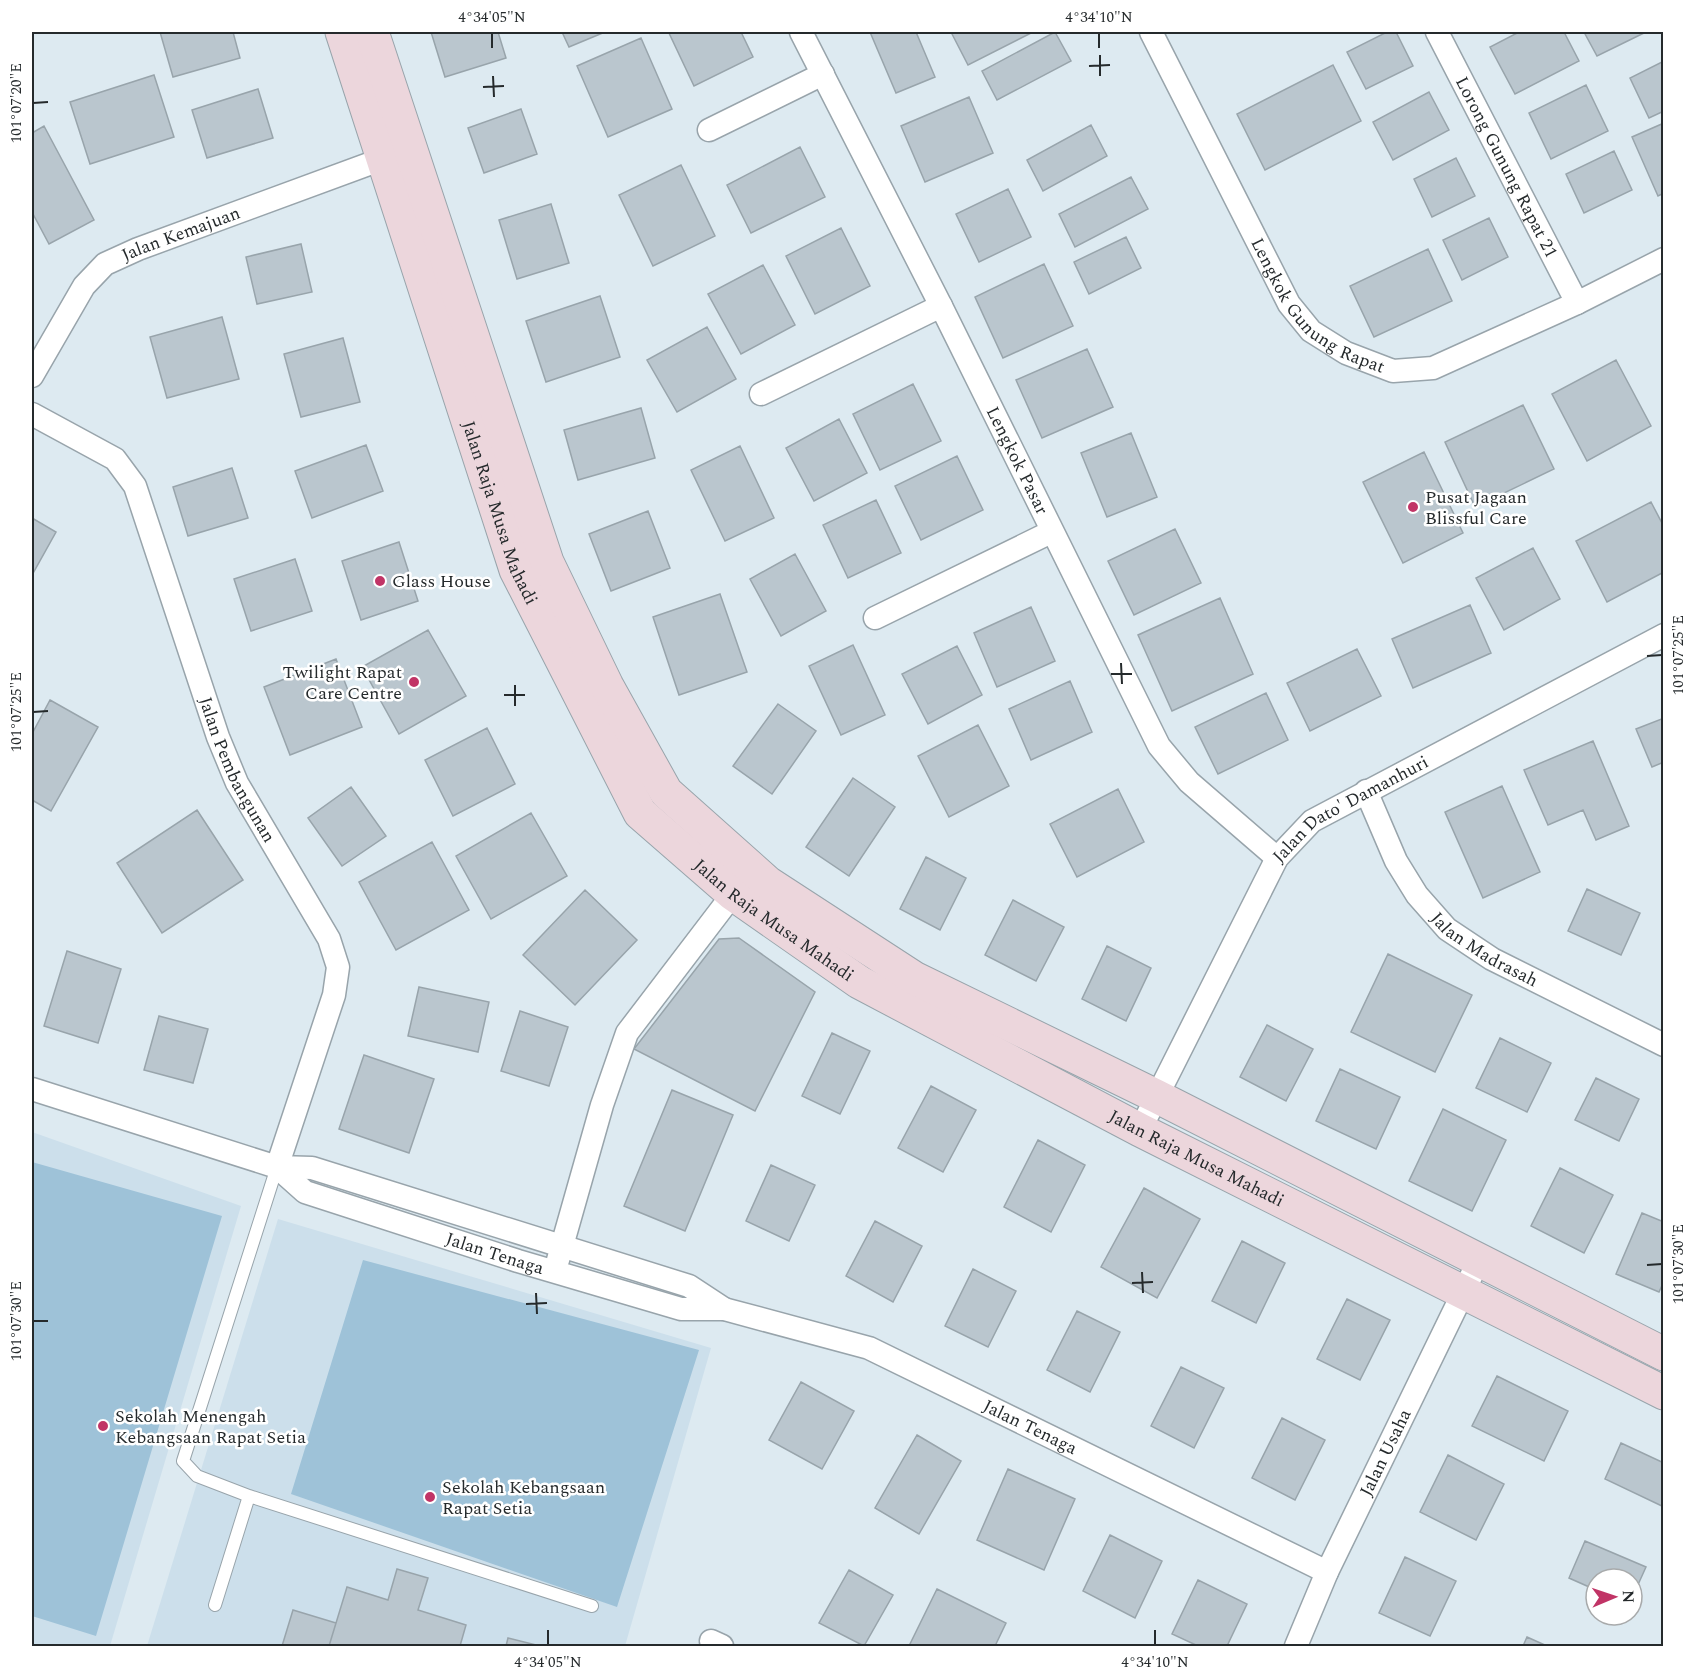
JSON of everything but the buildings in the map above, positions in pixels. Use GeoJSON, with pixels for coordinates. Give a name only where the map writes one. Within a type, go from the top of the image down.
{"type":"FeatureCollection","features":[{"type":"Feature","properties":{"kind":"main road","name":"Jalan Raja Musa Mahadi"},"geometry":{"type":"LineString","coordinates":[[342,32],[396,153],[547,562],[607,686],[666,792],[768,883],[914,978],[1156,1096],[1664,1354]]}},
{"type":"Feature","properties":{"kind":"main road","name":"Jalan Raja Musa Mahadi"},"geometry":{"type":"LineString","coordinates":[[372,32],[396,153],[516,570],[640,813],[733,894],[859,982],[1140,1130],[1664,1393]]}},
{"type":"Feature","properties":{"kind":"street","name":"Lengkok Pasar"},"geometry":{"type":"LineString","coordinates":[[801,32],[941,306],[1159,746],[1189,783],[1277,858]]}},
{"type":"Feature","properties":{"kind":"street","name":"Lengkok Gunung Rapat"},"geometry":{"type":"LineString","coordinates":[[1151,32],[1289,304],[1311,331],[1346,353],[1393,371],[1433,368],[1576,303],[1664,259]]}},
{"type":"Feature","properties":{"kind":"street","name":"Lorong Gunung Rapat 21"},"geometry":{"type":"LineString","coordinates":[[1437,32],[1576,303]]}},
{"type":"Feature","properties":{"kind":"street"},"geometry":{"type":"LineString","coordinates":[[709,130],[823,74]]}},
{"type":"Feature","properties":{"kind":"street","name":"Jalan Kemajuan"},"geometry":{"type":"LineString","coordinates":[[32,376],[84,286],[105,264],[138,249],[396,153]]}},
{"type":"Feature","properties":{"kind":"street"},"geometry":{"type":"LineString","coordinates":[[761,394],[941,306]]}},
{"type":"Feature","properties":{"kind":"street","name":"Jalan Pembangunan"},"geometry":{"type":"LineString","coordinates":[[32,414],[115,459],[135,486],[218,737],[237,783],[329,939],[338,968],[334,995],[277,1167]]}},
{"type":"Feature","properties":{"kind":"street"},"geometry":{"type":"LineString","coordinates":[[875,618],[1051,532]]}},
{"type":"Feature","properties":{"kind":"street","name":"Jalan Dato' Damanhuri"},"geometry":{"type":"LineString","coordinates":[[1140,1130],[1277,858],[1312,821],[1664,635]]}},
{"type":"Feature","properties":{"kind":"street","name":"Jalan Madrasah"},"geometry":{"type":"LineString","coordinates":[[1366,791],[1396,861],[1417,895],[1447,929],[1492,959],[1664,1045]]}},
{"type":"Feature","properties":{"kind":"street"},"geometry":{"type":"LineString","coordinates":[[555,1270],[602,1105],[627,1033],[733,894]]}},
{"type":"Feature","properties":{"kind":"street","name":"Jalan Tenaga"},"geometry":{"type":"LineString","coordinates":[[32,1089],[277,1167],[312,1168],[689,1286],[724,1309]]}},
{"type":"Feature","properties":{"kind":"street","name":"Jalan Tenaga"},"geometry":{"type":"LineString","coordinates":[[277,1167],[305,1192],[457,1242],[681,1309],[724,1309],[880,1352],[1327,1572]]}},
{"type":"Feature","properties":{"kind":"street"},"geometry":{"type":"LineString","coordinates":[[399,1224],[407,1199]]}},
{"type":"Feature","properties":{"kind":"street"},"geometry":{"type":"LineString","coordinates":[[457,1242],[465,1216]]}},
{"type":"Feature","properties":{"kind":"street","name":"Jalan Usaha"},"geometry":{"type":"LineString","coordinates":[[1296,1647],[1327,1572],[1479,1260]]}},
{"type":"Feature","properties":{"kind":"street"},"geometry":{"type":"LineString","coordinates":[[624,1292],[631,1268]]}},
{"type":"Feature","properties":{"kind":"lane"},"geometry":{"type":"LineString","coordinates":[[277,1167],[183,1461],[197,1476],[249,1496],[592,1605]]}},
{"type":"Feature","properties":{"kind":"lane"},"geometry":{"type":"LineString","coordinates":[[215,1605],[249,1496]]}},
{"type":"Feature","properties":{"kind":"shaded area","name":"Sekolah Menengah Kebangsaan Rapat Setia"},"geometry":{"type":"Polygon","coordinates":[[[32,1132],[241,1206],[110,1646],[32,1646],[32,1132]]]}},
{"type":"Feature","properties":{"kind":"shaded area","name":"Sekolah Menengah Kebangsaan Rapat Setia"},"geometry":{"type":"Polygon","coordinates":[[[32,1162],[222,1216],[96,1636],[32,1616],[32,1162]]]}},
{"type":"Feature","properties":{"kind":"shaded area","name":"Sekolah Kebangsaan Rapat Setia"},"geometry":{"type":"Polygon","coordinates":[[[278,1219],[711,1348],[625,1646],[147,1646],[278,1219]]]}},
{"type":"Feature","properties":{"kind":"shaded area"},"geometry":{"type":"Polygon","coordinates":[[[363,1260],[699,1350],[617,1607],[291,1494],[363,1260]]]}},
{"type":"Feature","properties":{"kind":"place","name":"Pusat Jagaan Blissful Care"},"geometry":{"type":"Point","coordinates":[1413,507]}},
{"type":"Feature","properties":{"kind":"place","name":"Glass House"},"geometry":{"type":"Point","coordinates":[380,581]}},
{"type":"Feature","properties":{"kind":"place","name":"Twilight Rapat Care Centre"},"geometry":{"type":"Point","coordinates":[414,682]}},
{"type":"Feature","properties":{"kind":"place","name":"Sekolah Menengah Kebangsaan Rapat Setia"},"geometry":{"type":"Point","coordinates":[103,1426]}},
{"type":"Feature","properties":{"kind":"place","name":"Sekolah Kebangsaan Rapat Setia"},"geometry":{"type":"Point","coordinates":[430,1497]}}]}
